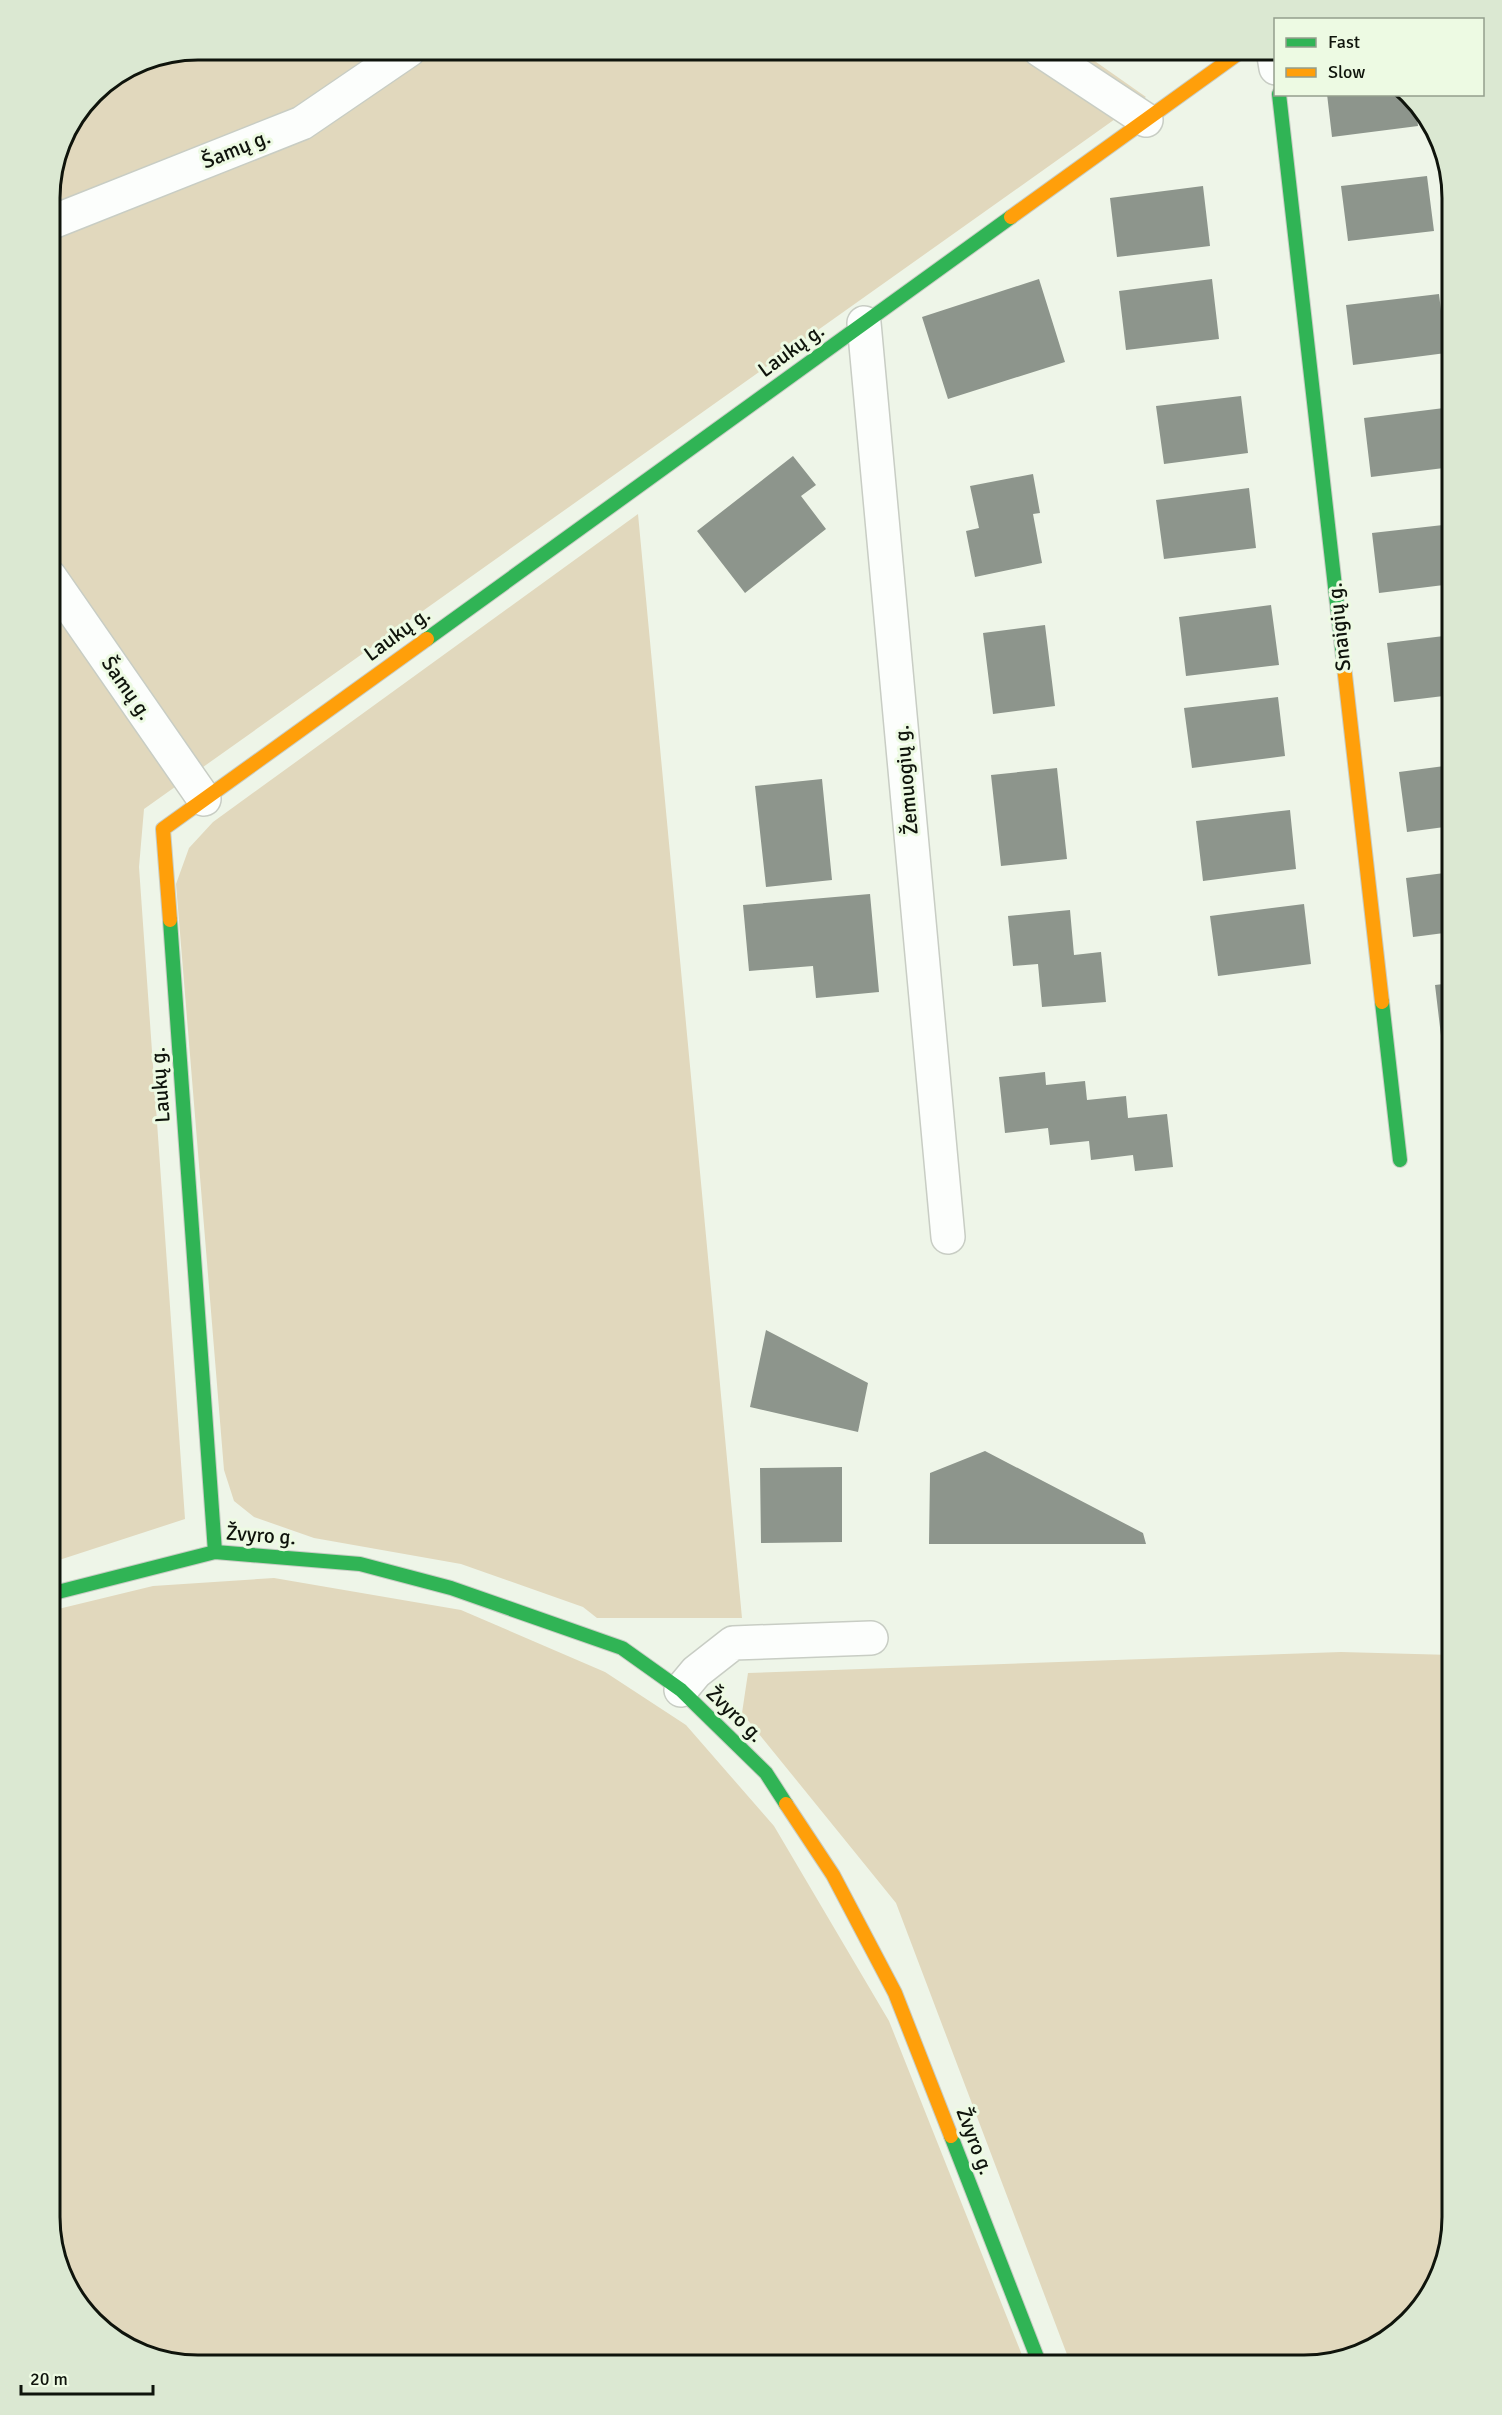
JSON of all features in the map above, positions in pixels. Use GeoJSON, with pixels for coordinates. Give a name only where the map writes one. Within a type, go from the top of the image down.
{"type":"FeatureCollection","features":[{"type":"Feature","properties":{"kind":"street","name":"Šamų g."},"geometry":{"type":"LineString","coordinates":[[60,219],[302,123],[394,60]]}},
{"type":"Feature","properties":{"kind":"street"},"geometry":{"type":"LineString","coordinates":[[1055,60],[1146,120]]}},
{"type":"Feature","properties":{"kind":"street","name":"Laukų g."},"geometry":{"type":"LineString","coordinates":[[215,1552],[163,829],[1229,60]]}},
{"type":"Feature","properties":{"kind":"street","name":"Snaigių g."},"geometry":{"type":"LineString","coordinates":[[1279,96],[1400,1160]]}},
{"type":"Feature","properties":{"kind":"street","name":"Žemuogių g."},"geometry":{"type":"LineString","coordinates":[[864,323],[948,1237]]}},
{"type":"Feature","properties":{"kind":"street","name":"Šamų g."},"geometry":{"type":"LineString","coordinates":[[60,591],[204,799]]}},
{"type":"Feature","properties":{"kind":"street","name":"Žvyro g."},"geometry":{"type":"LineString","coordinates":[[60,1591],[215,1552],[360,1564],[451,1587],[622,1648],[681,1690],[766,1773],[833,1875],[895,1993],[1036,2355]]}},
{"type":"Feature","properties":{"kind":"street"},"geometry":{"type":"LineString","coordinates":[[681,1690],[696,1672],[733,1643],[871,1638]]}},
{"type":"Feature","properties":{"kind":"shaded area"},"geometry":{"type":"Polygon","coordinates":[[[189,60],[1093,60],[1146,97],[144,809],[139,867],[185,1519],[60,1560],[60,189],[65,162],[74,137],[83,121],[100,100],[121,83],[154,67],[189,60]]]}},
{"type":"Feature","properties":{"kind":"shaded area"},"geometry":{"type":"Polygon","coordinates":[[[638,514],[742,1618],[597,1618],[583,1607],[461,1564],[314,1538],[254,1517],[234,1501],[224,1470],[176,884],[189,848],[213,822],[638,514]]]}},
{"type":"Feature","properties":{"kind":"shaded area"},"geometry":{"type":"Polygon","coordinates":[[[274,1578],[461,1610],[605,1672],[686,1725],[774,1826],[889,2021],[1022,2355],[189,2355],[154,2348],[137,2341],[107,2321],[83,2294],[74,2278],[61,2235],[60,1609],[153,1586],[274,1578]]]}},
{"type":"Feature","properties":{"kind":"shaded area"},"geometry":{"type":"Polygon","coordinates":[[[1341,1652],[1442,1655],[1442,2217],[1441,2235],[1435,2261],[1419,2294],[1408,2308],[1381,2332],[1365,2341],[1322,2354],[1067,2355],[896,1903],[742,1713],[748,1673],[1341,1652]]]}},
{"type":"Feature","properties":{"kind":"building"},"geometry":{"type":"Polygon","coordinates":[[[1327,96],[1397,96],[1417,119],[1418,126],[1332,137],[1327,96]]]}},
{"type":"Feature","properties":{"kind":"building"},"geometry":{"type":"Polygon","coordinates":[[[1427,176],[1434,231],[1348,241],[1341,186],[1427,176]]]}},
{"type":"Feature","properties":{"kind":"building"},"geometry":{"type":"Polygon","coordinates":[[[1203,186],[1210,246],[1117,257],[1110,198],[1203,186]]]}},
{"type":"Feature","properties":{"kind":"building"},"geometry":{"type":"Polygon","coordinates":[[[1039,279],[1065,362],[948,399],[922,317],[1039,279]]]}},
{"type":"Feature","properties":{"kind":"building"},"geometry":{"type":"Polygon","coordinates":[[[1212,279],[1219,339],[1126,350],[1119,291],[1212,279]]]}},
{"type":"Feature","properties":{"kind":"building"},"geometry":{"type":"Polygon","coordinates":[[[1439,294],[1442,354],[1353,365],[1346,305],[1439,294]]]}},
{"type":"Feature","properties":{"kind":"building"},"geometry":{"type":"Polygon","coordinates":[[[1241,396],[1248,453],[1164,464],[1156,406],[1241,396]]]}},
{"type":"Feature","properties":{"kind":"building"},"geometry":{"type":"Polygon","coordinates":[[[1442,408],[1442,468],[1371,477],[1364,418],[1442,408]]]}},
{"type":"Feature","properties":{"kind":"building"},"geometry":{"type":"Polygon","coordinates":[[[793,456],[816,485],[801,496],[826,529],[745,593],[697,531],[793,456]]]}},
{"type":"Feature","properties":{"kind":"building"},"geometry":{"type":"Polygon","coordinates":[[[1033,474],[1040,513],[1033,514],[1042,563],[975,577],[966,531],[979,528],[970,486],[1033,474]]]}},
{"type":"Feature","properties":{"kind":"building"},"geometry":{"type":"Polygon","coordinates":[[[1249,488],[1256,548],[1164,559],[1156,500],[1249,488]]]}},
{"type":"Feature","properties":{"kind":"building"},"geometry":{"type":"Polygon","coordinates":[[[1442,525],[1442,585],[1379,593],[1372,533],[1442,525]]]}},
{"type":"Feature","properties":{"kind":"building"},"geometry":{"type":"Polygon","coordinates":[[[1271,605],[1279,665],[1186,676],[1179,617],[1271,605]]]}},
{"type":"Feature","properties":{"kind":"building"},"geometry":{"type":"Polygon","coordinates":[[[1045,625],[1055,706],[993,714],[983,633],[1045,625]]]}},
{"type":"Feature","properties":{"kind":"building"},"geometry":{"type":"Polygon","coordinates":[[[1442,636],[1442,696],[1394,702],[1387,643],[1442,636]]]}},
{"type":"Feature","properties":{"kind":"building"},"geometry":{"type":"Polygon","coordinates":[[[1278,697],[1285,756],[1192,768],[1184,708],[1278,697]]]}},
{"type":"Feature","properties":{"kind":"building"},"geometry":{"type":"Polygon","coordinates":[[[1442,766],[1442,827],[1407,832],[1399,772],[1442,766]]]}},
{"type":"Feature","properties":{"kind":"building"},"geometry":{"type":"Polygon","coordinates":[[[1057,768],[1067,859],[1001,866],[991,775],[1057,768]]]}},
{"type":"Feature","properties":{"kind":"building"},"geometry":{"type":"Polygon","coordinates":[[[822,779],[832,880],[766,887],[755,786],[822,779]]]}},
{"type":"Feature","properties":{"kind":"building"},"geometry":{"type":"Polygon","coordinates":[[[1290,810],[1296,869],[1203,881],[1196,821],[1290,810]]]}},
{"type":"Feature","properties":{"kind":"building"},"geometry":{"type":"Polygon","coordinates":[[[1442,873],[1442,933],[1413,937],[1406,878],[1442,873]]]}},
{"type":"Feature","properties":{"kind":"building"},"geometry":{"type":"Polygon","coordinates":[[[870,894],[879,992],[816,998],[813,966],[749,971],[743,905],[870,894]]]}},
{"type":"Feature","properties":{"kind":"building"},"geometry":{"type":"Polygon","coordinates":[[[1304,904],[1311,964],[1218,976],[1210,916],[1304,904]]]}},
{"type":"Feature","properties":{"kind":"building"},"geometry":{"type":"Polygon","coordinates":[[[1070,910],[1074,955],[1101,952],[1106,1002],[1042,1007],[1038,964],[1013,966],[1008,916],[1070,910]]]}},
{"type":"Feature","properties":{"kind":"building"},"geometry":{"type":"Polygon","coordinates":[[[1442,984],[1442,1044],[1435,985],[1442,984]]]}},
{"type":"Feature","properties":{"kind":"building"},"geometry":{"type":"Polygon","coordinates":[[[1045,1072],[1046,1085],[1085,1081],[1087,1100],[1126,1096],[1128,1118],[1167,1114],[1173,1167],[1135,1171],[1133,1155],[1091,1160],[1089,1141],[1050,1145],[1048,1128],[1005,1133],[999,1077],[1045,1072]]]}},
{"type":"Feature","properties":{"kind":"building"},"geometry":{"type":"Polygon","coordinates":[[[766,1330],[868,1383],[858,1432],[750,1407],[766,1330]]]}},
{"type":"Feature","properties":{"kind":"building"},"geometry":{"type":"Polygon","coordinates":[[[985,1451],[1143,1533],[1146,1544],[929,1544],[930,1473],[985,1451]]]}},
{"type":"Feature","properties":{"kind":"building"},"geometry":{"type":"Polygon","coordinates":[[[842,1467],[842,1542],[761,1543],[760,1468],[842,1467]]]}},
{"type":"Feature","properties":{"kind":"traffic: fast"},"geometry":{"type":"LineString","coordinates":[[1279,96],[1344,666]]}},
{"type":"Feature","properties":{"kind":"traffic: fast"},"geometry":{"type":"LineString","coordinates":[[427,639],[1011,217]]}},
{"type":"Feature","properties":{"kind":"traffic: fast"},"geometry":{"type":"LineString","coordinates":[[170,920],[215,1552]]}},
{"type":"Feature","properties":{"kind":"traffic: fast"},"geometry":{"type":"LineString","coordinates":[[1382,1002],[1400,1160]]}},
{"type":"Feature","properties":{"kind":"traffic: fast"},"geometry":{"type":"LineString","coordinates":[[60,1591],[215,1552],[360,1564],[451,1588],[622,1648],[681,1690],[766,1773],[786,1804]]}},
{"type":"Feature","properties":{"kind":"traffic: fast"},"geometry":{"type":"LineString","coordinates":[[951,2136],[1036,2355]]}},
{"type":"Feature","properties":{"kind":"traffic: slow"},"geometry":{"type":"LineString","coordinates":[[1011,217],[1229,60]]}},
{"type":"Feature","properties":{"kind":"traffic: slow"},"geometry":{"type":"LineString","coordinates":[[170,920],[163,829],[427,639]]}},
{"type":"Feature","properties":{"kind":"traffic: slow"},"geometry":{"type":"LineString","coordinates":[[1344,666],[1382,1002]]}},
{"type":"Feature","properties":{"kind":"traffic: slow"},"geometry":{"type":"LineString","coordinates":[[786,1804],[833,1875],[895,1993],[951,2136]]}}]}
